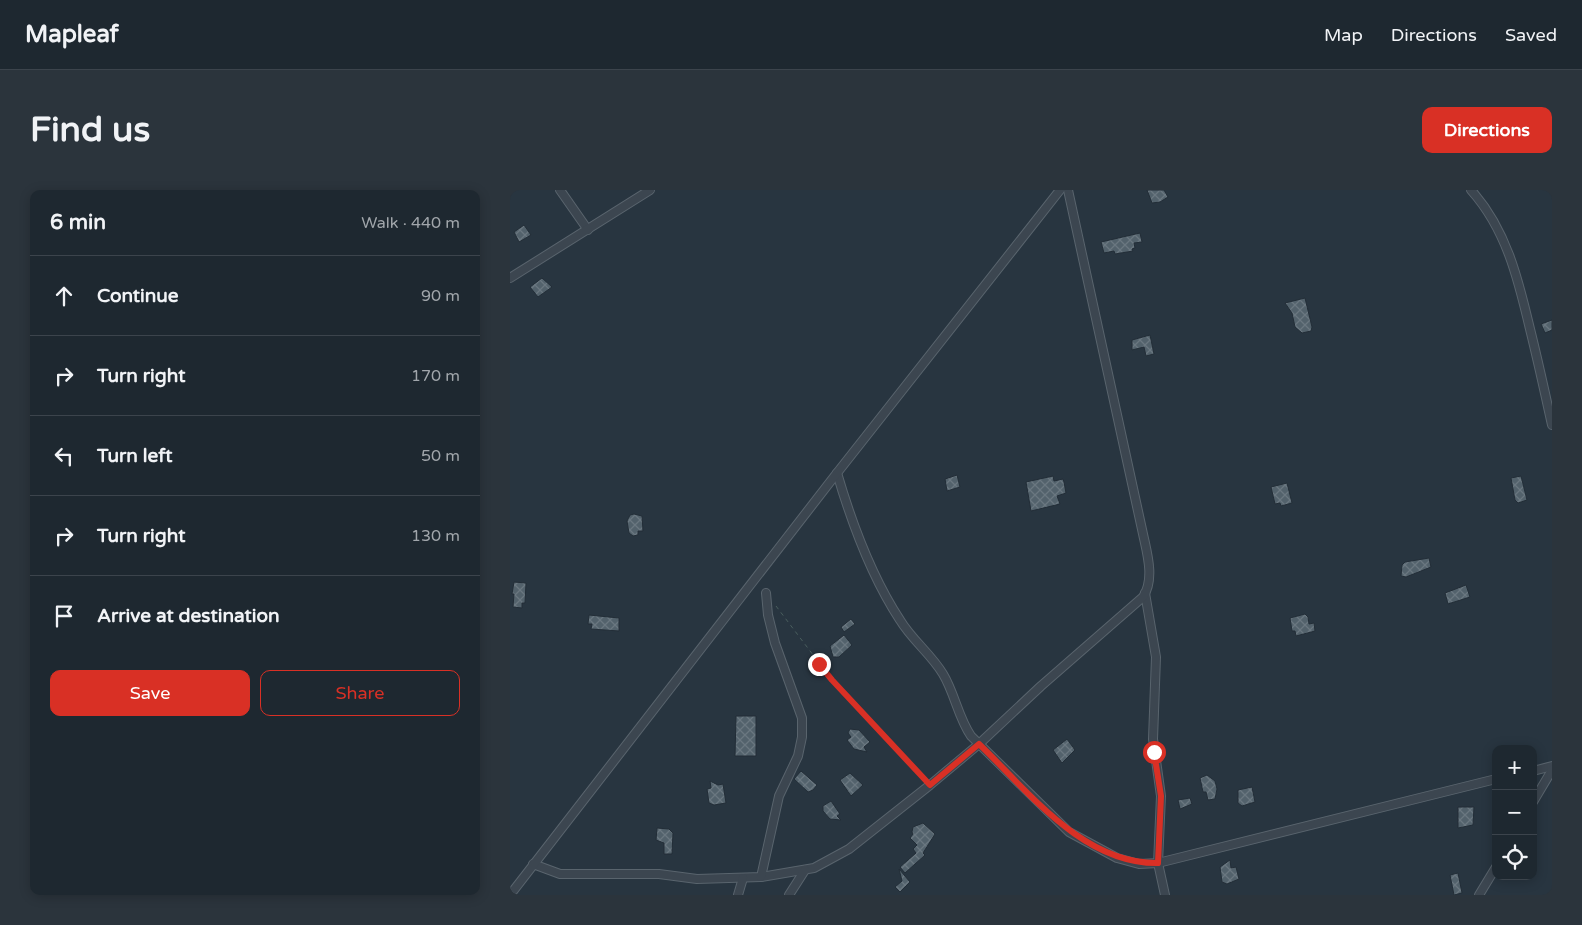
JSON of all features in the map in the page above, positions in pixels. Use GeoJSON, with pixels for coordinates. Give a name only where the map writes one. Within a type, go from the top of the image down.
{"type":"FeatureCollection","features":[{"type":"Feature","properties":{"kind":"street"},"geometry":{"type":"LineString","coordinates":[[560,190],[588,230]]}},
{"type":"Feature","properties":{"kind":"street"},"geometry":{"type":"LineString","coordinates":[[510,278],[650,190]]}},
{"type":"Feature","properties":{"kind":"street"},"geometry":{"type":"LineString","coordinates":[[510,895],[1060,190]]}},
{"type":"Feature","properties":{"kind":"street"},"geometry":{"type":"LineString","coordinates":[[1068,190],[1144,534],[1149,569],[1145,594],[1156,657],[1152,727],[1161,796],[1158,863],[1165,895]]}},
{"type":"Feature","properties":{"kind":"street"},"geometry":{"type":"LineString","coordinates":[[1470,190],[1483,204],[1505,241],[1518,278],[1552,426]]}},
{"type":"Feature","properties":{"kind":"street"},"geometry":{"type":"LineString","coordinates":[[837,474],[851,517],[881,588],[901,623],[944,675],[962,722],[979,744],[1069,832],[1117,858],[1138,864],[1158,863],[1492,780]]}},
{"type":"Feature","properties":{"kind":"street"},"geometry":{"type":"LineString","coordinates":[[761,877],[780,796],[798,756],[802,737],[802,718],[775,643],[768,615],[766,593]]}},
{"type":"Feature","properties":{"kind":"street"},"geometry":{"type":"LineString","coordinates":[[533,864],[560,874],[659,874],[697,879],[761,877],[805,870],[828,862],[849,850],[979,744],[1145,594]]}},
{"type":"Feature","properties":{"kind":"street"},"geometry":{"type":"LineString","coordinates":[[1537,769],[1552,766]]}},
{"type":"Feature","properties":{"kind":"street"},"geometry":{"type":"LineString","coordinates":[[1537,795],[1552,770]]}},
{"type":"Feature","properties":{"kind":"street"},"geometry":{"type":"LineString","coordinates":[[789,895],[805,870]]}},
{"type":"Feature","properties":{"kind":"street"},"geometry":{"type":"LineString","coordinates":[[1479,895],[1492,874]]}},
{"type":"Feature","properties":{"kind":"street"},"geometry":{"type":"LineString","coordinates":[[738,895],[743,878]]}},
{"type":"Feature","properties":{"kind":"path"},"geometry":{"type":"LineString","coordinates":[[766,593],[832,680],[930,785]]}},
{"type":"Feature","properties":{"kind":"building"},"geometry":{"type":"Polygon","coordinates":[[[1147,190],[1164,190],[1168,197],[1160,202],[1152,203],[1147,190]]]}},
{"type":"Feature","properties":{"kind":"building"},"geometry":{"type":"Polygon","coordinates":[[[524,225],[531,235],[519,242],[514,232],[524,225]]]}},
{"type":"Feature","properties":{"kind":"building"},"geometry":{"type":"Polygon","coordinates":[[[1140,233],[1142,242],[1134,243],[1135,248],[1132,249],[1133,251],[1115,254],[1114,251],[1104,253],[1101,242],[1140,233]]]}},
{"type":"Feature","properties":{"kind":"building"},"geometry":{"type":"Polygon","coordinates":[[[542,278],[552,287],[538,297],[530,287],[542,278]]]}},
{"type":"Feature","properties":{"kind":"building"},"geometry":{"type":"Polygon","coordinates":[[[1305,298],[1312,327],[1311,331],[1302,333],[1295,327],[1292,313],[1285,303],[1305,298]]]}},
{"type":"Feature","properties":{"kind":"building"},"geometry":{"type":"Polygon","coordinates":[[[1552,320],[1552,330],[1545,333],[1541,324],[1552,320]]]}},
{"type":"Feature","properties":{"kind":"building"},"geometry":{"type":"Polygon","coordinates":[[[1150,335],[1154,354],[1146,356],[1144,347],[1132,350],[1132,340],[1150,335]]]}},
{"type":"Feature","properties":{"kind":"building"},"geometry":{"type":"Polygon","coordinates":[[[957,475],[960,487],[947,491],[945,479],[957,475]]]}},
{"type":"Feature","properties":{"kind":"building"},"geometry":{"type":"Polygon","coordinates":[[[1053,476],[1054,481],[1063,479],[1064,482],[1066,493],[1057,496],[1060,504],[1031,511],[1026,482],[1053,476]]]}},
{"type":"Feature","properties":{"kind":"building"},"geometry":{"type":"Polygon","coordinates":[[[1521,476],[1527,500],[1518,503],[1515,500],[1511,478],[1521,476]]]}},
{"type":"Feature","properties":{"kind":"building"},"geometry":{"type":"Polygon","coordinates":[[[1287,483],[1292,503],[1281,506],[1280,503],[1275,504],[1271,487],[1287,483]]]}},
{"type":"Feature","properties":{"kind":"building"},"geometry":{"type":"Polygon","coordinates":[[[630,515],[642,516],[643,531],[638,531],[638,535],[633,536],[629,533],[627,521],[630,515]]]}},
{"type":"Feature","properties":{"kind":"building"},"geometry":{"type":"Polygon","coordinates":[[[1429,558],[1431,567],[1406,577],[1401,576],[1402,565],[1405,562],[1429,558]]]}},
{"type":"Feature","properties":{"kind":"building"},"geometry":{"type":"Polygon","coordinates":[[[514,582],[526,583],[525,603],[522,603],[522,608],[513,607],[514,594],[512,594],[514,582]]]}},
{"type":"Feature","properties":{"kind":"building"},"geometry":{"type":"Polygon","coordinates":[[[1466,585],[1470,597],[1448,604],[1445,593],[1466,585]]]}},
{"type":"Feature","properties":{"kind":"building"},"geometry":{"type":"Polygon","coordinates":[[[1305,614],[1308,617],[1309,624],[1314,623],[1315,631],[1296,636],[1295,631],[1292,631],[1290,618],[1305,614]]]}},
{"type":"Feature","properties":{"kind":"building"},"geometry":{"type":"Polygon","coordinates":[[[589,615],[619,618],[619,631],[591,629],[592,624],[588,624],[589,615]]]}},
{"type":"Feature","properties":{"kind":"building"},"geometry":{"type":"Polygon","coordinates":[[[851,619],[855,624],[844,632],[841,627],[851,619]]]}},
{"type":"Feature","properties":{"kind":"building"},"geometry":{"type":"Polygon","coordinates":[[[844,635],[852,645],[839,657],[833,657],[830,646],[844,635]]]}},
{"type":"Feature","properties":{"kind":"building"},"geometry":{"type":"Polygon","coordinates":[[[736,716],[756,716],[756,756],[735,756],[736,716]]]}},
{"type":"Feature","properties":{"kind":"building"},"geometry":{"type":"Polygon","coordinates":[[[850,729],[859,730],[870,742],[864,747],[867,752],[854,749],[847,740],[851,737],[848,733],[850,729]]]}},
{"type":"Feature","properties":{"kind":"building"},"geometry":{"type":"Polygon","coordinates":[[[1067,739],[1075,750],[1062,763],[1053,750],[1067,739]]]}},
{"type":"Feature","properties":{"kind":"building"},"geometry":{"type":"Polygon","coordinates":[[[801,771],[817,785],[813,790],[808,792],[794,779],[801,771]]]}},
{"type":"Feature","properties":{"kind":"building"},"geometry":{"type":"Polygon","coordinates":[[[850,773],[863,785],[851,796],[840,780],[850,773]]]}},
{"type":"Feature","properties":{"kind":"building"},"geometry":{"type":"Polygon","coordinates":[[[1207,775],[1215,781],[1217,789],[1215,799],[1208,800],[1206,792],[1203,792],[1200,778],[1207,775]]]}},
{"type":"Feature","properties":{"kind":"building"},"geometry":{"type":"Polygon","coordinates":[[[710,781],[718,785],[723,784],[726,803],[714,805],[709,803],[707,789],[711,788],[710,781]]]}},
{"type":"Feature","properties":{"kind":"building"},"geometry":{"type":"Polygon","coordinates":[[[1252,787],[1255,802],[1242,806],[1238,803],[1238,790],[1252,787]]]}},
{"type":"Feature","properties":{"kind":"building"},"geometry":{"type":"Polygon","coordinates":[[[1190,798],[1192,804],[1180,809],[1178,800],[1190,798]]]}},
{"type":"Feature","properties":{"kind":"building"},"geometry":{"type":"Polygon","coordinates":[[[831,801],[840,814],[837,816],[841,820],[830,819],[823,811],[823,806],[831,801]]]}},
{"type":"Feature","properties":{"kind":"building"},"geometry":{"type":"Polygon","coordinates":[[[1458,807],[1474,807],[1473,825],[1458,828],[1458,807]]]}},
{"type":"Feature","properties":{"kind":"building"},"geometry":{"type":"Polygon","coordinates":[[[923,823],[935,834],[923,853],[925,855],[905,873],[900,867],[916,853],[913,849],[917,845],[910,838],[913,834],[913,827],[923,823]]]}},
{"type":"Feature","properties":{"kind":"building"},"geometry":{"type":"Polygon","coordinates":[[[657,828],[669,829],[673,833],[672,854],[664,854],[664,843],[656,840],[657,828]]]}},
{"type":"Feature","properties":{"kind":"building"},"geometry":{"type":"Polygon","coordinates":[[[1230,860],[1231,868],[1236,867],[1239,879],[1227,884],[1222,882],[1220,867],[1230,860]]]}},
{"type":"Feature","properties":{"kind":"building"},"geometry":{"type":"Polygon","coordinates":[[[899,869],[910,882],[900,892],[895,887],[902,881],[899,869]]]}},
{"type":"Feature","properties":{"kind":"building"},"geometry":{"type":"Polygon","coordinates":[[[1458,873],[1462,893],[1454,895],[1450,875],[1458,873]]]}},
{"type":"Feature","properties":{"kind":"route"},"geometry":{"type":"LineString","coordinates":[[819,664],[930,785],[979,744],[1069,832],[1117,858],[1138,864],[1158,863],[1161,796],[1158,765],[1154,752]]}}]}
